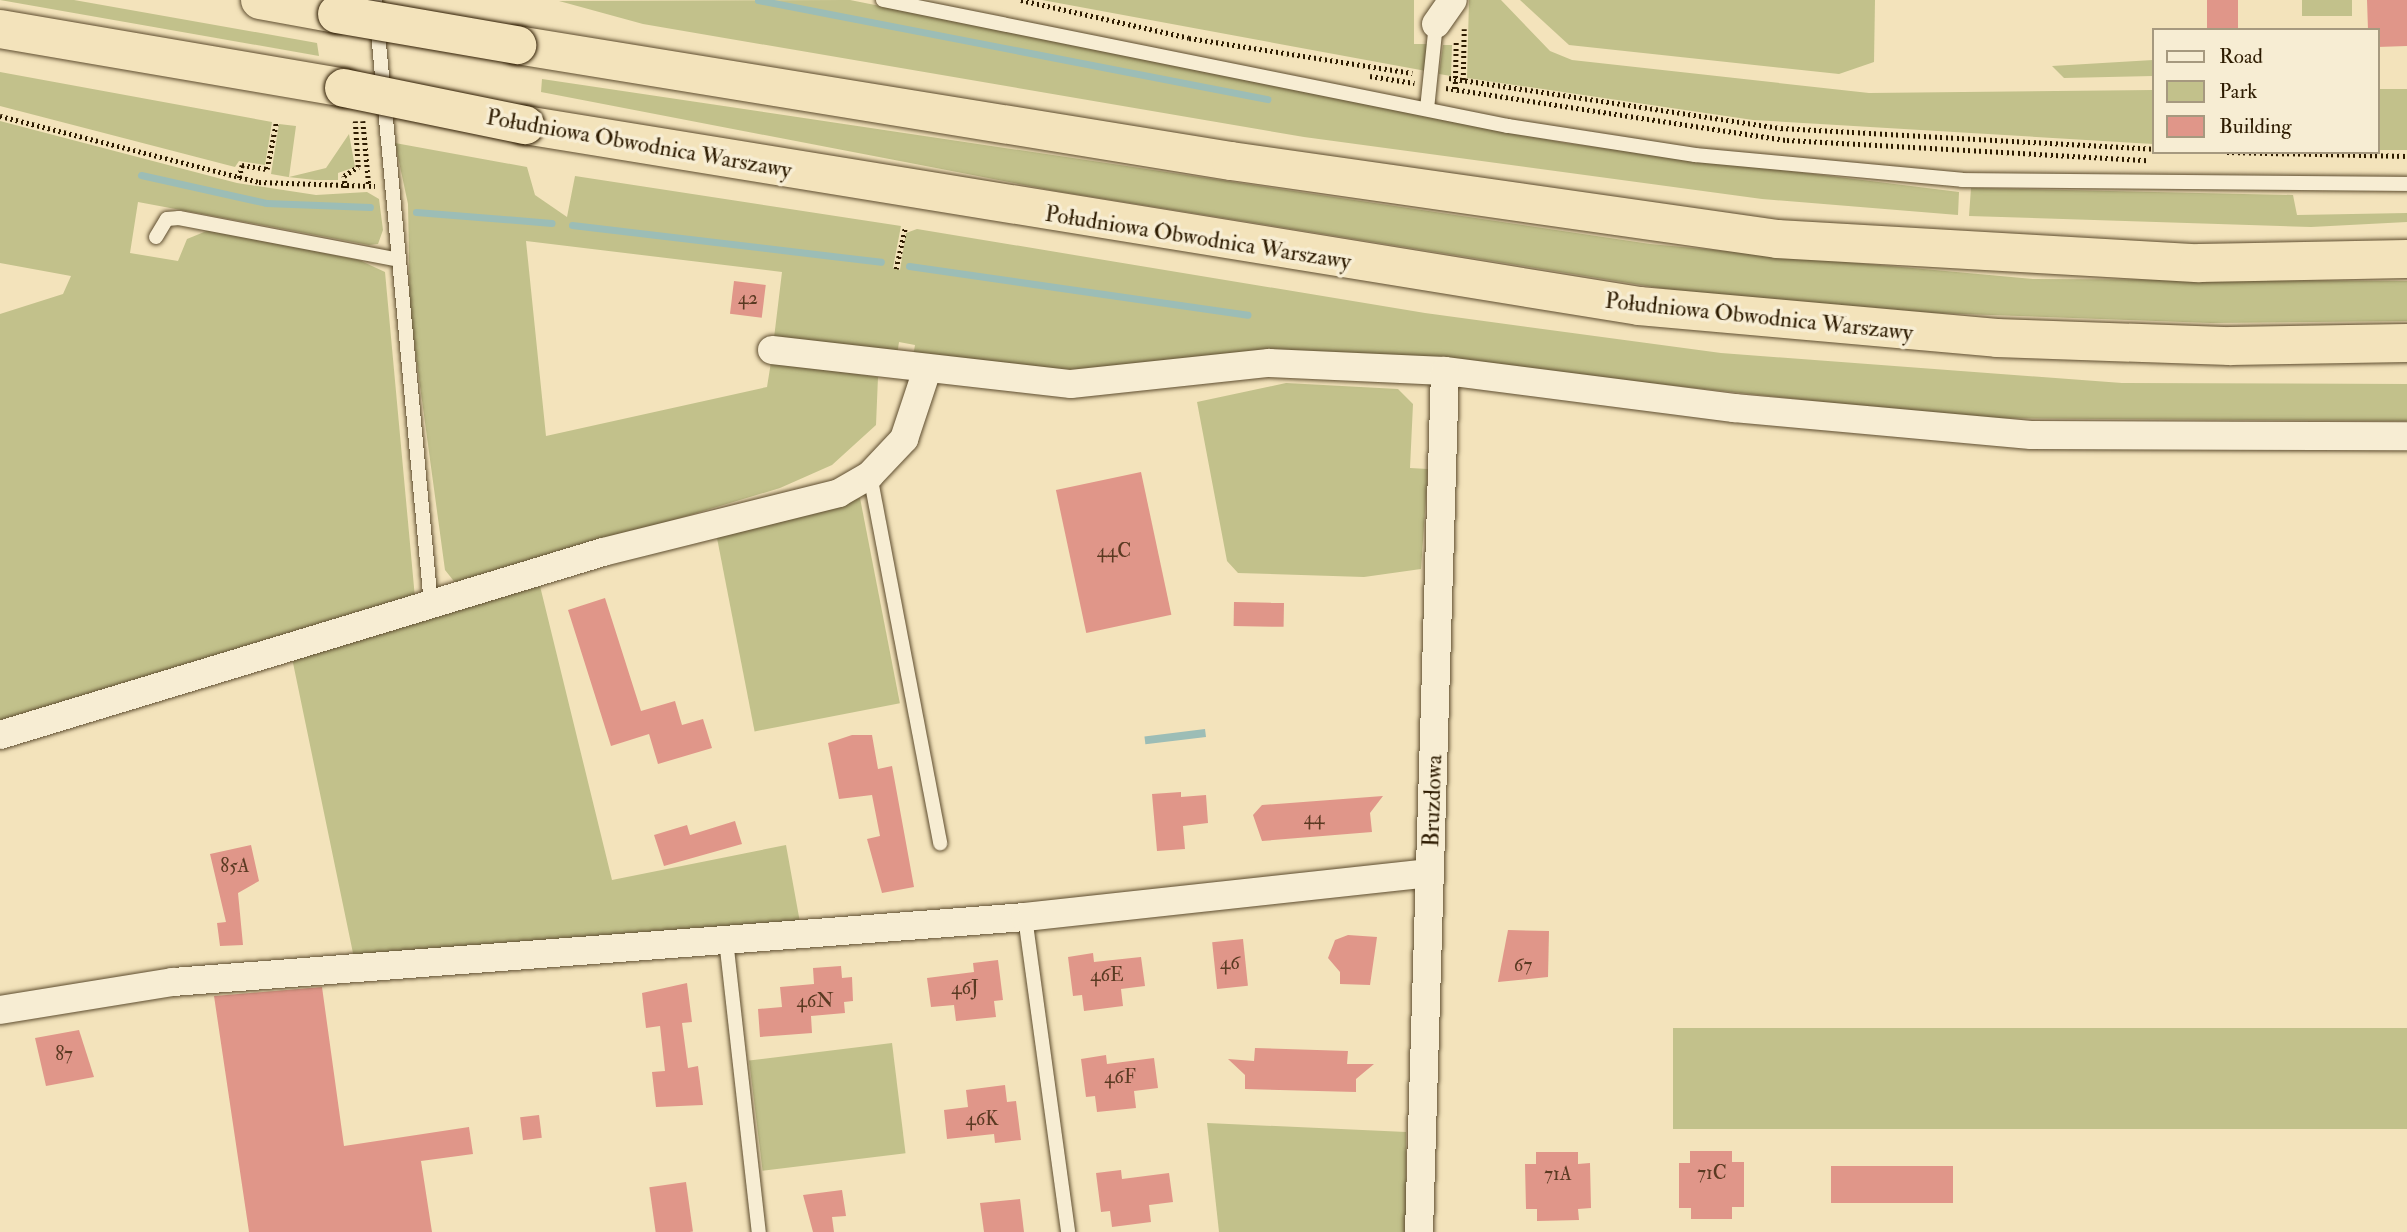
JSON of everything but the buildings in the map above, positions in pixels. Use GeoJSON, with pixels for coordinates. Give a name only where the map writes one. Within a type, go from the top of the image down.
{"type":"FeatureCollection","features":[{"type":"Feature","properties":{"kind":"highway"},"geometry":{"type":"LineString","coordinates":[[260,0],[517,45],[1217,159],[1777,239],[2199,263],[2407,259]]}},
{"type":"Feature","properties":{"kind":"highway","name":"Południowa Obwodnica Warszawy"},"geometry":{"type":"LineString","coordinates":[[0,29],[344,88],[525,124],[1639,306],[1997,338],[2230,346],[2407,343]]}},
{"type":"Feature","properties":{"kind":"street"},"geometry":{"type":"LineString","coordinates":[[1436,24],[1459,7]]}},
{"type":"Feature","properties":{"kind":"street"},"geometry":{"type":"LineString","coordinates":[[772,350],[927,370],[1071,384],[1269,363],[1445,371],[1734,408],[2031,436],[2407,436]]}},
{"type":"Feature","properties":{"kind":"street"},"geometry":{"type":"LineString","coordinates":[[0,735],[603,552],[798,508],[870,475],[904,439],[927,370]]}},
{"type":"Feature","properties":{"kind":"street","name":"Bruzdowa"},"geometry":{"type":"LineString","coordinates":[[1419,1232],[1445,371]]}},
{"type":"Feature","properties":{"kind":"street"},"geometry":{"type":"LineString","coordinates":[[0,1010],[93,990],[173,982],[1025,917],[1430,873]]}},
{"type":"Feature","properties":{"kind":"lane"},"geometry":{"type":"LineString","coordinates":[[375,0],[431,605]]}},
{"type":"Feature","properties":{"kind":"lane"},"geometry":{"type":"LineString","coordinates":[[883,0],[1427,109],[1695,155],[1860,173],[2238,186],[2407,184]]}},
{"type":"Feature","properties":{"kind":"lane"},"geometry":{"type":"LineString","coordinates":[[1427,109],[1436,24]]}},
{"type":"Feature","properties":{"kind":"lane"},"geometry":{"type":"LineString","coordinates":[[156,237],[167,219],[179,218],[399,261]]}},
{"type":"Feature","properties":{"kind":"lane"},"geometry":{"type":"LineString","coordinates":[[870,475],[940,843]]}},
{"type":"Feature","properties":{"kind":"lane"},"geometry":{"type":"LineString","coordinates":[[1025,917],[1068,1232]]}},
{"type":"Feature","properties":{"kind":"lane"},"geometry":{"type":"LineString","coordinates":[[726,940],[759,1232]]}},
{"type":"Feature","properties":{"kind":"path"},"geometry":{"type":"LineString","coordinates":[[1021,0],[1189,38],[1781,128],[2152,149]]}},
{"type":"Feature","properties":{"kind":"path"},"geometry":{"type":"LineString","coordinates":[[1459,7],[1463,80]]}},
{"type":"Feature","properties":{"kind":"path"},"geometry":{"type":"LineString","coordinates":[[1455,89],[1787,139],[2161,161]]}},
{"type":"Feature","properties":{"kind":"path"},"geometry":{"type":"LineString","coordinates":[[0,116],[239,178],[369,186]]}},
{"type":"Feature","properties":{"kind":"path"},"geometry":{"type":"LineString","coordinates":[[239,178],[242,165],[267,169],[276,123]]}},
{"type":"Feature","properties":{"kind":"path"},"geometry":{"type":"LineString","coordinates":[[2317,154],[2407,156]]}},
{"type":"Feature","properties":{"kind":"path"},"geometry":{"type":"LineString","coordinates":[[896,269],[905,228]]}},
{"type":"Feature","properties":{"kind":"green space"},"geometry":{"type":"Polygon","coordinates":[[[0,0],[74,0],[317,43],[319,56],[0,0]]]}},
{"type":"Feature","properties":{"kind":"green space"},"geometry":{"type":"Polygon","coordinates":[[[850,0],[1565,143],[1959,192],[1958,215],[1762,199],[1304,137],[643,24],[559,1],[850,0]]]}},
{"type":"Feature","properties":{"kind":"green space"},"geometry":{"type":"Polygon","coordinates":[[[1042,0],[1414,0],[1414,44],[1428,44],[1426,71],[1042,0]]]}},
{"type":"Feature","properties":{"kind":"green space"},"geometry":{"type":"Polygon","coordinates":[[[1469,0],[1501,0],[1550,51],[1572,60],[1869,93],[2152,90],[2152,144],[1753,120],[1467,78],[1469,0]]]}},
{"type":"Feature","properties":{"kind":"green space"},"geometry":{"type":"Polygon","coordinates":[[[1520,0],[1875,0],[1874,62],[1839,74],[1569,45],[1520,0]]]}},
{"type":"Feature","properties":{"kind":"green space"},"geometry":{"type":"Polygon","coordinates":[[[2302,0],[2352,0],[2352,16],[2302,16],[2302,0]]]}},
{"type":"Feature","properties":{"kind":"green space"},"geometry":{"type":"Polygon","coordinates":[[[1443,45],[1452,45],[1451,76],[1439,74],[1443,45]]]}},
{"type":"Feature","properties":{"kind":"green space"},"geometry":{"type":"Polygon","coordinates":[[[2152,60],[2152,76],[2064,78],[2052,66],[2152,60]]]}},
{"type":"Feature","properties":{"kind":"green space"},"geometry":{"type":"Polygon","coordinates":[[[0,72],[272,122],[265,165],[239,161],[235,167],[0,106],[0,72]]]}},
{"type":"Feature","properties":{"kind":"green space"},"geometry":{"type":"Polygon","coordinates":[[[542,79],[1650,244],[2033,279],[2407,281],[2407,321],[2211,323],[1934,313],[1678,291],[1055,191],[541,92],[542,79]]]}},
{"type":"Feature","properties":{"kind":"green space"},"geometry":{"type":"Polygon","coordinates":[[[2379,89],[2407,89],[2407,150],[2379,150],[2379,89]]]}},
{"type":"Feature","properties":{"kind":"green space"},"geometry":{"type":"Polygon","coordinates":[[[0,121],[237,183],[316,195],[367,192],[379,199],[383,230],[378,244],[369,245],[138,202],[130,253],[178,261],[187,239],[209,230],[359,260],[385,272],[415,598],[0,723],[0,314],[63,294],[71,276],[0,263],[0,121]]]}},
{"type":"Feature","properties":{"kind":"green space"},"geometry":{"type":"Polygon","coordinates":[[[279,124],[296,126],[289,177],[326,168],[349,134],[355,167],[338,173],[338,180],[315,180],[288,177],[271,174],[279,124]]]}},
{"type":"Feature","properties":{"kind":"green space"},"geometry":{"type":"Polygon","coordinates":[[[395,143],[527,167],[535,195],[567,217],[575,176],[901,226],[893,268],[900,270],[906,233],[917,229],[1425,313],[1721,353],[2122,383],[2407,384],[2407,421],[1970,418],[1465,363],[1086,374],[913,357],[915,345],[899,342],[897,356],[774,338],[782,272],[526,241],[546,436],[767,387],[771,362],[878,377],[876,425],[832,465],[780,488],[457,585],[445,570],[410,312],[408,204],[395,143]]]}},
{"type":"Feature","properties":{"kind":"green space"},"geometry":{"type":"Polygon","coordinates":[[[1971,188],[2293,195],[2297,215],[2407,213],[2407,222],[2311,227],[1969,216],[1971,188]]]}},
{"type":"Feature","properties":{"kind":"green space"},"geometry":{"type":"Polygon","coordinates":[[[1286,383],[1398,389],[1413,404],[1410,468],[1428,469],[1421,569],[1364,577],[1238,573],[1227,561],[1197,402],[1286,383]]]}},
{"type":"Feature","properties":{"kind":"green space"},"geometry":{"type":"Polygon","coordinates":[[[860,498],[900,703],[755,731],[715,526],[860,498]]]}},
{"type":"Feature","properties":{"kind":"green space"},"geometry":{"type":"Polygon","coordinates":[[[540,586],[612,880],[786,845],[801,928],[354,958],[292,658],[540,586]]]}},
{"type":"Feature","properties":{"kind":"green space"},"geometry":{"type":"Polygon","coordinates":[[[1673,1028],[2407,1028],[2407,1129],[1673,1129],[1673,1028]]]}},
{"type":"Feature","properties":{"kind":"green space"},"geometry":{"type":"Polygon","coordinates":[[[892,1043],[906,1153],[763,1171],[749,1061],[892,1043]]]}},
{"type":"Feature","properties":{"kind":"green space"},"geometry":{"type":"Polygon","coordinates":[[[1207,1123],[1406,1132],[1406,1232],[1219,1232],[1207,1123]]]}},
{"type":"Feature","properties":{"kind":"water"},"geometry":{"type":"Polygon","coordinates":[[[1205,729],[1206,737],[1145,744],[1144,736],[1205,729]]]}},
{"type":"Feature","properties":{"kind":"waterway"},"geometry":{"type":"LineString","coordinates":[[758,0],[1267,99]]}},
{"type":"Feature","properties":{"kind":"waterway"},"geometry":{"type":"LineString","coordinates":[[141,175],[266,203],[370,207]]}},
{"type":"Feature","properties":{"kind":"waterway"},"geometry":{"type":"LineString","coordinates":[[416,212],[552,223]]}},
{"type":"Feature","properties":{"kind":"waterway"},"geometry":{"type":"LineString","coordinates":[[572,225],[881,262]]}},
{"type":"Feature","properties":{"kind":"waterway"},"geometry":{"type":"LineString","coordinates":[[909,266],[1247,315]]}}]}
